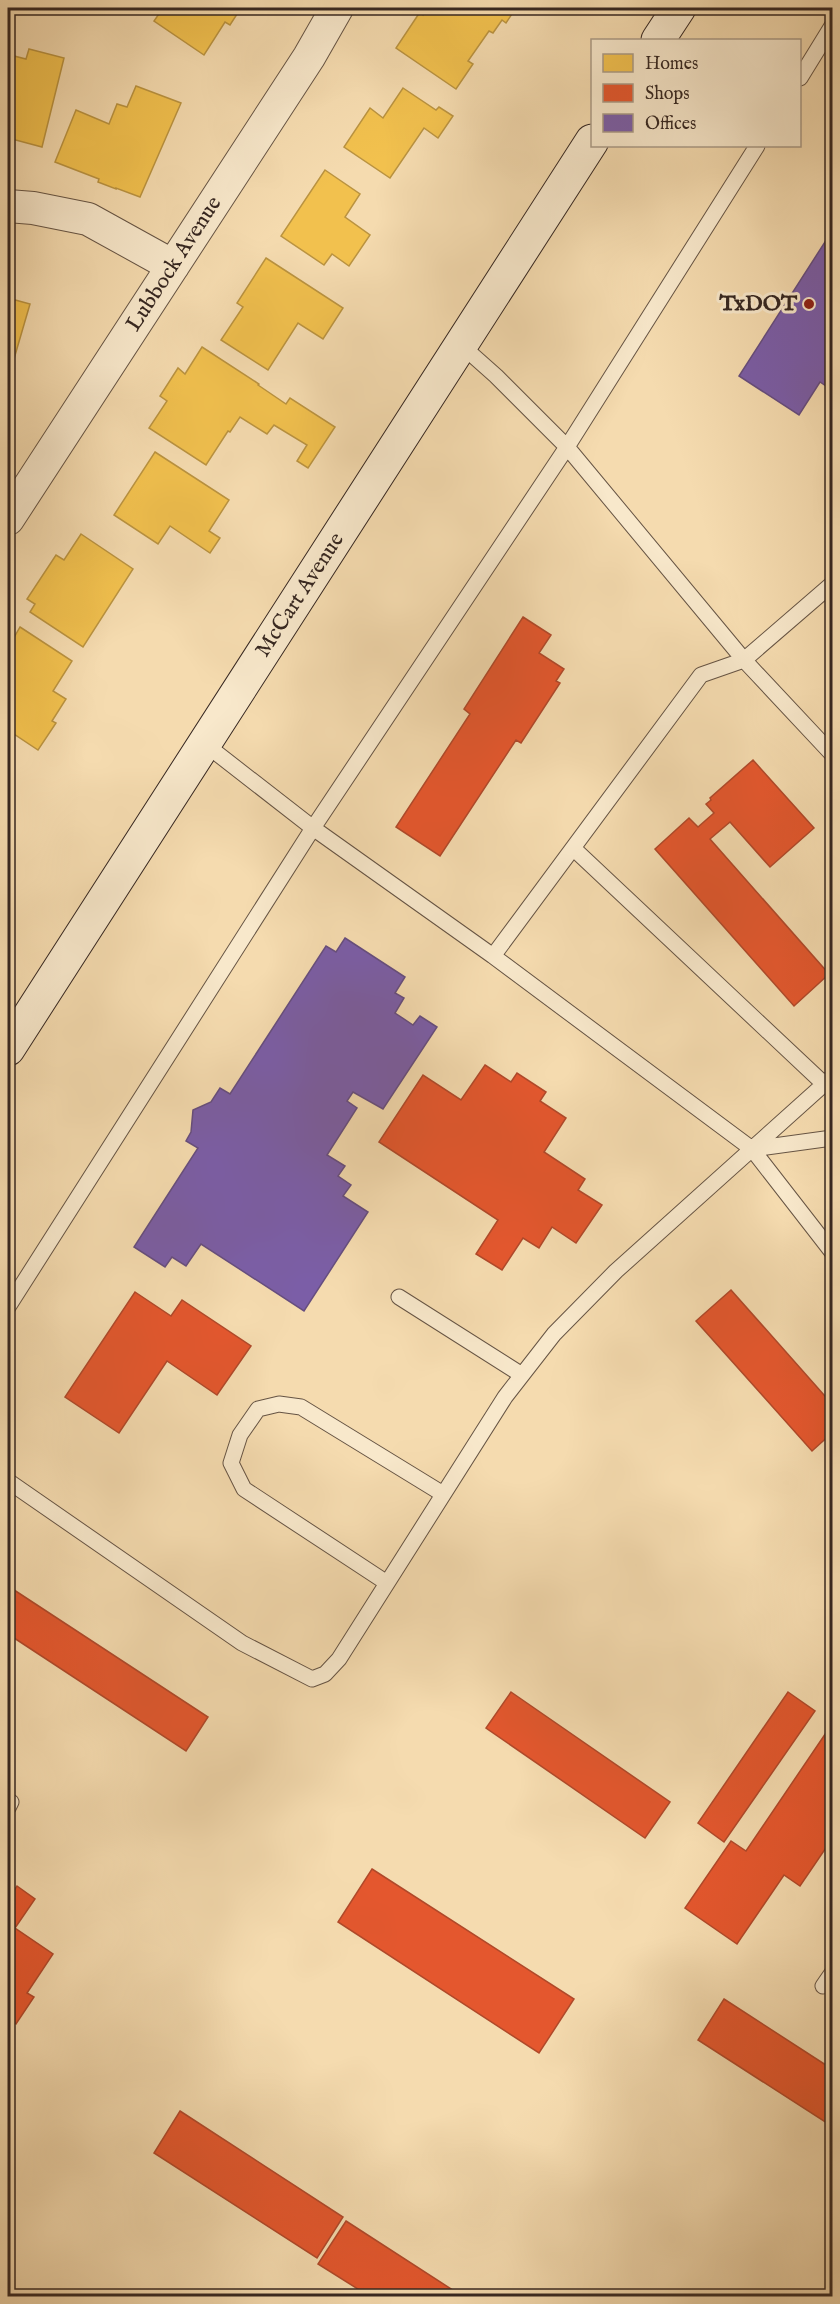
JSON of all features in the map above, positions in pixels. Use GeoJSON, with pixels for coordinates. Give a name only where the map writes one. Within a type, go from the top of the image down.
{"type":"FeatureCollection","features":[{"type":"Feature","properties":{"kind":"main road"},"geometry":{"type":"LineString","coordinates":[[659,39],[679,8]]}},
{"type":"Feature","properties":{"kind":"main road","name":"McCart Avenue"},"geometry":{"type":"LineString","coordinates":[[8,1049],[591,143]]}},
{"type":"Feature","properties":{"kind":"street","name":"Lubbock Avenue"},"geometry":{"type":"LineString","coordinates":[[8,519],[309,57],[337,8]]}},
{"type":"Feature","properties":{"kind":"street"},"geometry":{"type":"LineString","coordinates":[[8,206],[33,208],[88,219],[173,266]]}},
{"type":"Feature","properties":{"kind":"lane"},"geometry":{"type":"LineString","coordinates":[[801,76],[832,26]]}},
{"type":"Feature","properties":{"kind":"lane"},"geometry":{"type":"LineString","coordinates":[[8,1307],[313,828],[567,447],[756,147]]}},
{"type":"Feature","properties":{"kind":"lane"},"geometry":{"type":"LineString","coordinates":[[460,345],[496,376],[567,447],[744,660],[832,754]]}},
{"type":"Feature","properties":{"kind":"lane"},"geometry":{"type":"LineString","coordinates":[[493,956],[701,675],[744,660],[832,584]]}},
{"type":"Feature","properties":{"kind":"lane"},"geometry":{"type":"LineString","coordinates":[[205,744],[313,828],[493,956],[752,1149],[832,1252]]}},
{"type":"Feature","properties":{"kind":"lane"},"geometry":{"type":"LineString","coordinates":[[8,1481],[242,1643],[312,1679],[326,1674],[339,1659],[505,1397],[554,1334],[608,1279],[828,1081],[573,848]]}},
{"type":"Feature","properties":{"kind":"lane"},"geometry":{"type":"LineString","coordinates":[[752,1149],[832,1138]]}},
{"type":"Feature","properties":{"kind":"lane"},"geometry":{"type":"LineString","coordinates":[[399,1297],[522,1376]]}},
{"type":"Feature","properties":{"kind":"lane"},"geometry":{"type":"LineString","coordinates":[[387,1583],[244,1489],[231,1463],[240,1435],[258,1409],[279,1404],[301,1407],[443,1494]]}},
{"type":"Feature","properties":{"kind":"lane"},"geometry":{"type":"LineString","coordinates":[[8,1800],[11,1803],[8,1808]]}},
{"type":"Feature","properties":{"kind":"lane"},"geometry":{"type":"LineString","coordinates":[[823,1986],[832,1973]]}},
{"type":"Feature","properties":{"kind":"building: Homes"},"geometry":{"type":"Polygon","coordinates":[[[163,8],[241,8],[230,25],[225,22],[204,55],[154,21],[163,8]]]}},
{"type":"Feature","properties":{"kind":"building: Homes"},"geometry":{"type":"Polygon","coordinates":[[[428,8],[508,8],[507,10],[512,14],[506,23],[502,20],[493,33],[489,31],[468,61],[473,64],[456,89],[396,48],[420,12],[423,15],[428,8]]]}},
{"type":"Feature","properties":{"kind":"building: Homes"},"geometry":{"type":"Polygon","coordinates":[[[29,49],[64,58],[42,147],[8,138],[8,63],[10,55],[26,59],[29,49]]]}},
{"type":"Feature","properties":{"kind":"building: Homes"},"geometry":{"type":"Polygon","coordinates":[[[136,86],[181,103],[140,197],[98,182],[99,179],[55,162],[76,110],[109,124],[117,104],[127,107],[136,86]]]}},
{"type":"Feature","properties":{"kind":"building: Homes"},"geometry":{"type":"Polygon","coordinates":[[[403,88],[436,110],[439,107],[453,116],[438,138],[424,128],[390,178],[344,147],[370,108],[383,118],[403,88]]]}},
{"type":"Feature","properties":{"kind":"building: Homes"},"geometry":{"type":"Polygon","coordinates":[[[325,170],[360,194],[345,217],[370,235],[349,266],[332,254],[324,265],[281,236],[325,170]]]}},
{"type":"Feature","properties":{"kind":"building: Homes"},"geometry":{"type":"Polygon","coordinates":[[[266,258],[343,308],[323,339],[298,323],[268,370],[221,340],[243,307],[237,303],[266,258]]]}},
{"type":"Feature","properties":{"kind":"building: Homes"},"geometry":{"type":"Polygon","coordinates":[[[8,298],[30,304],[9,376],[8,376],[8,298]]]}},
{"type":"Feature","properties":{"kind":"building: Homes"},"geometry":{"type":"Polygon","coordinates":[[[202,347],[286,404],[290,398],[335,427],[308,468],[297,461],[307,445],[274,425],[267,434],[240,417],[206,465],[149,428],[167,401],[160,396],[178,368],[185,374],[202,347]]]}},
{"type":"Feature","properties":{"kind":"building: Homes"},"geometry":{"type":"Polygon","coordinates":[[[155,452],[229,500],[209,531],[220,538],[210,553],[170,526],[158,544],[114,515],[155,452]]]}},
{"type":"Feature","properties":{"kind":"building: Homes"},"geometry":{"type":"Polygon","coordinates":[[[81,534],[133,569],[83,647],[30,612],[35,604],[27,599],[56,555],[64,560],[81,534]]]}},
{"type":"Feature","properties":{"kind":"building: Homes"},"geometry":{"type":"Polygon","coordinates":[[[20,627],[72,661],[53,691],[66,699],[52,721],[56,723],[38,750],[8,730],[8,648],[20,627]]]}},
{"type":"Feature","properties":{"kind":"building: Shops"},"geometry":{"type":"Polygon","coordinates":[[[523,617],[551,635],[539,653],[564,669],[556,681],[560,683],[521,743],[516,740],[440,856],[396,827],[470,714],[464,709],[523,617]]]}},
{"type":"Feature","properties":{"kind":"building: Shops"},"geometry":{"type":"Polygon","coordinates":[[[753,760],[814,828],[770,867],[730,822],[710,839],[829,974],[794,1006],[655,849],[689,818],[698,827],[714,813],[706,804],[711,800],[710,798],[753,760]]]}},
{"type":"Feature","properties":{"kind":"building: Shops"},"geometry":{"type":"Polygon","coordinates":[[[485,1065],[511,1082],[517,1073],[546,1092],[540,1101],[566,1118],[544,1152],[585,1179],[578,1190],[602,1205],[576,1243],[552,1227],[539,1248],[523,1238],[502,1270],[476,1254],[498,1220],[379,1142],[423,1075],[461,1100],[485,1065]]]}},
{"type":"Feature","properties":{"kind":"building: Shops"},"geometry":{"type":"Polygon","coordinates":[[[731,1290],[832,1404],[832,1433],[812,1451],[696,1321],[731,1290]]]}},
{"type":"Feature","properties":{"kind":"building: Shops"},"geometry":{"type":"Polygon","coordinates":[[[135,1292],[171,1316],[182,1300],[251,1346],[217,1395],[167,1361],[119,1433],[65,1397],[135,1292]]]}},
{"type":"Feature","properties":{"kind":"building: Shops"},"geometry":{"type":"Polygon","coordinates":[[[8,1586],[208,1717],[186,1751],[8,1634],[8,1586]]]}},
{"type":"Feature","properties":{"kind":"building: Shops"},"geometry":{"type":"Polygon","coordinates":[[[511,1692],[670,1802],[645,1838],[486,1728],[511,1692]]]}},
{"type":"Feature","properties":{"kind":"building: Shops"},"geometry":{"type":"Polygon","coordinates":[[[788,1692],[815,1711],[724,1842],[698,1823],[788,1692]]]}},
{"type":"Feature","properties":{"kind":"building: Shops"},"geometry":{"type":"Polygon","coordinates":[[[832,1724],[832,1839],[800,1886],[784,1875],[737,1944],[685,1908],[731,1841],[746,1851],[832,1724]]]}},
{"type":"Feature","properties":{"kind":"building: Shops"},"geometry":{"type":"Polygon","coordinates":[[[372,1869],[574,1999],[539,2053],[338,1922],[372,1869]]]}},
{"type":"Feature","properties":{"kind":"building: Shops"},"geometry":{"type":"Polygon","coordinates":[[[17,1886],[35,1899],[15,1928],[53,1954],[27,1993],[34,1997],[16,2024],[8,2018],[8,1900],[17,1886]]]}},
{"type":"Feature","properties":{"kind":"building: Shops"},"geometry":{"type":"Polygon","coordinates":[[[724,1999],[832,2069],[832,2122],[830,2125],[698,2040],[724,1999]]]}},
{"type":"Feature","properties":{"kind":"building: Shops"},"geometry":{"type":"Polygon","coordinates":[[[180,2111],[343,2217],[317,2258],[154,2153],[180,2111]]]}},
{"type":"Feature","properties":{"kind":"building: Shops"},"geometry":{"type":"Polygon","coordinates":[[[346,2221],[462,2296],[369,2296],[318,2264],[346,2221]]]}},
{"type":"Feature","properties":{"kind":"building: Offices","name":"TxDOT"},"geometry":{"type":"Polygon","coordinates":[[[832,231],[832,377],[826,386],[820,382],[799,415],[739,376],[832,231]]]}},
{"type":"Feature","properties":{"kind":"building: Offices"},"geometry":{"type":"Polygon","coordinates":[[[345,938],[405,977],[395,993],[404,998],[395,1013],[413,1025],[420,1016],[437,1027],[383,1109],[353,1092],[347,1101],[357,1108],[327,1155],[345,1166],[338,1176],[351,1185],[343,1196],[368,1212],[304,1311],[201,1244],[186,1266],[172,1257],[165,1267],[134,1247],[198,1148],[186,1141],[191,1132],[193,1110],[211,1102],[220,1088],[230,1094],[326,946],[336,952],[345,938]]]}},
{"type":"Feature","properties":{"kind":"place","name":"TxDOT"},"geometry":{"type":"Point","coordinates":[809,304]}}]}
